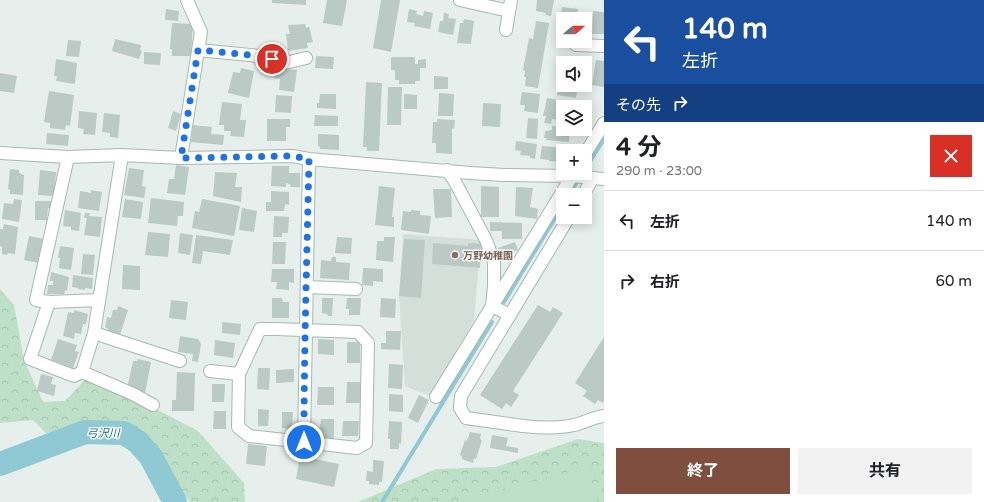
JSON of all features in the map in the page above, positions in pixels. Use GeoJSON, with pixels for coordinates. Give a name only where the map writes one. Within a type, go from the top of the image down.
{"type":"FeatureCollection","features":[{"type":"Feature","properties":{"kind":"street"},"geometry":{"type":"LineString","coordinates":[[181,158],[201,32],[187,0]]}},
{"type":"Feature","properties":{"kind":"street"},"geometry":{"type":"LineString","coordinates":[[460,0],[510,5],[506,30]]}},
{"type":"Feature","properties":{"kind":"street"},"geometry":{"type":"LineString","coordinates":[[592,46],[604,46]]}},
{"type":"Feature","properties":{"kind":"street"},"geometry":{"type":"LineString","coordinates":[[198,50],[260,56],[285,63],[306,58]]}},
{"type":"Feature","properties":{"kind":"street"},"geometry":{"type":"LineString","coordinates":[[591,144],[604,123]]}},
{"type":"Feature","properties":{"kind":"street"},"geometry":{"type":"LineString","coordinates":[[0,153],[68,157],[122,155],[181,158],[292,156],[309,159],[504,175],[556,174]]}},
{"type":"Feature","properties":{"kind":"street"},"geometry":{"type":"LineString","coordinates":[[49,302],[30,359],[74,376],[82,372],[94,333],[122,155]]}},
{"type":"Feature","properties":{"kind":"street"},"geometry":{"type":"LineString","coordinates":[[68,157],[36,300],[49,302],[99,300]]}},
{"type":"Feature","properties":{"kind":"street"},"geometry":{"type":"LineString","coordinates":[[304,442],[309,159]]}},
{"type":"Feature","properties":{"kind":"street"},"geometry":{"type":"LineString","coordinates":[[447,170],[454,180],[486,240],[494,262],[492,306]]}},
{"type":"Feature","properties":{"kind":"street"},"geometry":{"type":"LineString","coordinates":[[589,188],[598,178]]}},
{"type":"Feature","properties":{"kind":"street"},"geometry":{"type":"LineString","coordinates":[[436,397],[569,180]]}},
{"type":"Feature","properties":{"kind":"street"},"geometry":{"type":"LineString","coordinates":[[565,224],[461,396],[460,408],[466,418],[543,428],[559,428],[575,425],[604,416]]}},
{"type":"Feature","properties":{"kind":"street"},"geometry":{"type":"LineString","coordinates":[[307,287],[356,289]]}},
{"type":"Feature","properties":{"kind":"street"},"geometry":{"type":"LineString","coordinates":[[492,306],[510,315]]}},
{"type":"Feature","properties":{"kind":"street"},"geometry":{"type":"LineString","coordinates":[[260,329],[358,332],[368,343],[366,443],[357,448],[248,436],[238,427],[239,374],[260,329]]}},
{"type":"Feature","properties":{"kind":"street"},"geometry":{"type":"LineString","coordinates":[[94,333],[180,361]]}},
{"type":"Feature","properties":{"kind":"street"},"geometry":{"type":"LineString","coordinates":[[210,371],[239,374]]}},
{"type":"Feature","properties":{"kind":"street"},"geometry":{"type":"LineString","coordinates":[[82,372],[133,394],[153,405]]}},
{"type":"Feature","properties":{"kind":"shaded area"},"geometry":{"type":"Polygon","coordinates":[[[403,234],[481,240],[474,320],[430,396],[405,386],[399,296],[403,234]]]}},
{"type":"Feature","properties":{"kind":"green space"},"geometry":{"type":"Polygon","coordinates":[[[0,289],[14,305],[24,360],[43,402],[65,401],[85,380],[98,379],[198,431],[244,483],[245,502],[190,502],[152,453],[129,431],[62,449],[33,420],[0,423],[0,289]]]}},
{"type":"Feature","properties":{"kind":"green space"},"geometry":{"type":"Polygon","coordinates":[[[578,439],[604,443],[604,502],[358,502],[436,469],[496,467],[578,439]]]}},
{"type":"Feature","properties":{"kind":"green space"},"geometry":{"type":"Polygon","coordinates":[[[587,467],[598,502],[459,502],[587,467]]]}},
{"type":"Feature","properties":{"kind":"building"},"geometry":{"type":"Polygon","coordinates":[[[272,0],[306,0],[306,5],[272,3],[272,0]]]}},
{"type":"Feature","properties":{"kind":"building"},"geometry":{"type":"Polygon","coordinates":[[[327,0],[347,0],[342,26],[323,23],[327,0]]]}},
{"type":"Feature","properties":{"kind":"building"},"geometry":{"type":"Polygon","coordinates":[[[381,0],[400,0],[391,52],[373,48],[381,0]]]}},
{"type":"Feature","properties":{"kind":"building"},"geometry":{"type":"Polygon","coordinates":[[[537,0],[554,0],[551,16],[545,15],[546,13],[536,11],[537,0]]]}},
{"type":"Feature","properties":{"kind":"building"},"geometry":{"type":"Polygon","coordinates":[[[562,7],[578,9],[578,12],[561,12],[562,7]]]}},
{"type":"Feature","properties":{"kind":"building"},"geometry":{"type":"Polygon","coordinates":[[[166,9],[179,11],[178,21],[165,20],[166,9]]]}},
{"type":"Feature","properties":{"kind":"building"},"geometry":{"type":"Polygon","coordinates":[[[409,9],[417,11],[416,14],[423,16],[424,11],[433,13],[430,29],[414,26],[415,23],[407,22],[409,9]]]}},
{"type":"Feature","properties":{"kind":"building"},"geometry":{"type":"Polygon","coordinates":[[[593,11],[604,12],[604,34],[592,34],[593,11]]]}},
{"type":"Feature","properties":{"kind":"building"},"geometry":{"type":"Polygon","coordinates":[[[444,13],[449,14],[448,18],[456,19],[453,35],[438,32],[440,21],[443,21],[444,13]]]}},
{"type":"Feature","properties":{"kind":"building"},"geometry":{"type":"Polygon","coordinates":[[[464,19],[474,21],[471,44],[457,43],[460,23],[463,23],[464,19]]]}},
{"type":"Feature","properties":{"kind":"building"},"geometry":{"type":"Polygon","coordinates":[[[536,21],[549,23],[538,88],[525,86],[526,77],[524,77],[525,71],[523,70],[529,38],[533,39],[536,21]]]}},
{"type":"Feature","properties":{"kind":"building"},"geometry":{"type":"Polygon","coordinates":[[[172,23],[193,24],[191,56],[172,56],[172,49],[170,49],[172,23]]]}},
{"type":"Feature","properties":{"kind":"building"},"geometry":{"type":"Polygon","coordinates":[[[305,24],[306,28],[309,27],[313,42],[307,43],[308,48],[288,51],[286,34],[290,34],[288,25],[305,24]]]}},
{"type":"Feature","properties":{"kind":"building"},"geometry":{"type":"Polygon","coordinates":[[[115,39],[141,45],[140,50],[142,51],[139,59],[112,51],[115,39]]]}},
{"type":"Feature","properties":{"kind":"building"},"geometry":{"type":"Polygon","coordinates":[[[68,40],[81,41],[79,57],[66,56],[68,40]]]}},
{"type":"Feature","properties":{"kind":"building"},"geometry":{"type":"Polygon","coordinates":[[[144,52],[161,53],[160,65],[144,64],[144,52]]]}},
{"type":"Feature","properties":{"kind":"building"},"geometry":{"type":"Polygon","coordinates":[[[316,56],[334,57],[333,69],[315,68],[316,56]]]}},
{"type":"Feature","properties":{"kind":"building"},"geometry":{"type":"Polygon","coordinates":[[[391,57],[415,57],[415,64],[418,64],[418,60],[426,59],[426,68],[420,68],[420,81],[415,81],[415,84],[399,84],[399,80],[395,80],[395,70],[391,70],[391,57]]]}},
{"type":"Feature","properties":{"kind":"building"},"geometry":{"type":"Polygon","coordinates":[[[56,59],[77,63],[75,84],[56,81],[57,76],[54,76],[56,59]]]}},
{"type":"Feature","properties":{"kind":"building"},"geometry":{"type":"Polygon","coordinates":[[[596,60],[604,61],[604,87],[592,85],[596,60]]]}},
{"type":"Feature","properties":{"kind":"building"},"geometry":{"type":"Polygon","coordinates":[[[241,68],[254,71],[249,98],[228,93],[233,72],[240,73],[241,68]]]}},
{"type":"Feature","properties":{"kind":"building"},"geometry":{"type":"Polygon","coordinates":[[[276,68],[297,70],[294,92],[279,90],[280,79],[274,78],[276,68]]]}},
{"type":"Feature","properties":{"kind":"building"},"geometry":{"type":"Polygon","coordinates":[[[0,73],[17,76],[14,93],[0,91],[0,73]]]}},
{"type":"Feature","properties":{"kind":"building"},"geometry":{"type":"Polygon","coordinates":[[[434,76],[448,77],[448,89],[434,89],[434,76]]]}},
{"type":"Feature","properties":{"kind":"building"},"geometry":{"type":"Polygon","coordinates":[[[366,82],[382,83],[379,151],[367,151],[367,147],[363,147],[366,82]]]}},
{"type":"Feature","properties":{"kind":"building"},"geometry":{"type":"Polygon","coordinates":[[[388,87],[402,87],[401,125],[387,125],[388,87]]]}},
{"type":"Feature","properties":{"kind":"building"},"geometry":{"type":"Polygon","coordinates":[[[49,91],[74,95],[70,126],[66,125],[65,130],[50,128],[50,123],[44,122],[49,91]]]}},
{"type":"Feature","properties":{"kind":"building"},"geometry":{"type":"Polygon","coordinates":[[[522,92],[540,94],[538,113],[524,111],[525,105],[520,105],[522,92]]]}},
{"type":"Feature","properties":{"kind":"building"},"geometry":{"type":"Polygon","coordinates":[[[558,92],[577,92],[576,98],[557,95],[558,92]]]}},
{"type":"Feature","properties":{"kind":"building"},"geometry":{"type":"Polygon","coordinates":[[[439,93],[454,94],[453,116],[438,116],[439,93]]]}},
{"type":"Feature","properties":{"kind":"building"},"geometry":{"type":"Polygon","coordinates":[[[320,94],[336,94],[336,109],[317,108],[320,94]]]}},
{"type":"Feature","properties":{"kind":"building"},"geometry":{"type":"Polygon","coordinates":[[[404,94],[417,95],[417,109],[404,109],[404,94]]]}},
{"type":"Feature","properties":{"kind":"building"},"geometry":{"type":"Polygon","coordinates":[[[276,95],[292,96],[291,113],[275,112],[276,95]]]}},
{"type":"Feature","properties":{"kind":"building"},"geometry":{"type":"Polygon","coordinates":[[[547,98],[558,100],[556,100],[556,120],[552,119],[551,124],[544,123],[546,116],[543,116],[547,98]]]}},
{"type":"Feature","properties":{"kind":"building"},"geometry":{"type":"Polygon","coordinates":[[[222,102],[242,104],[240,120],[246,120],[244,137],[230,136],[231,131],[224,131],[224,125],[219,125],[222,102]]]}},
{"type":"Feature","properties":{"kind":"building"},"geometry":{"type":"Polygon","coordinates":[[[483,103],[501,104],[500,127],[482,126],[483,103]]]}},
{"type":"Feature","properties":{"kind":"building"},"geometry":{"type":"Polygon","coordinates":[[[79,111],[97,113],[95,135],[83,134],[84,129],[78,128],[79,111]]]}},
{"type":"Feature","properties":{"kind":"building"},"geometry":{"type":"Polygon","coordinates":[[[173,111],[181,114],[176,131],[168,128],[173,111]]]}},
{"type":"Feature","properties":{"kind":"building"},"geometry":{"type":"Polygon","coordinates":[[[104,113],[120,115],[118,138],[110,137],[110,133],[102,132],[104,113]]]}},
{"type":"Feature","properties":{"kind":"building"},"geometry":{"type":"Polygon","coordinates":[[[315,115],[338,116],[338,126],[314,126],[315,115]]]}},
{"type":"Feature","properties":{"kind":"building"},"geometry":{"type":"Polygon","coordinates":[[[528,118],[538,119],[537,139],[526,138],[528,118]]]}},
{"type":"Feature","properties":{"kind":"building"},"geometry":{"type":"Polygon","coordinates":[[[267,119],[290,119],[290,127],[286,127],[286,141],[267,141],[267,119]]]}},
{"type":"Feature","properties":{"kind":"building"},"geometry":{"type":"Polygon","coordinates":[[[437,119],[455,120],[454,129],[452,128],[452,154],[436,153],[436,143],[432,143],[433,122],[437,122],[437,119]]]}},
{"type":"Feature","properties":{"kind":"building"},"geometry":{"type":"Polygon","coordinates":[[[193,125],[212,127],[211,134],[224,135],[223,145],[191,142],[193,125]]]}},
{"type":"Feature","properties":{"kind":"building"},"geometry":{"type":"Polygon","coordinates":[[[552,126],[556,126],[556,136],[569,136],[569,142],[546,140],[547,138],[544,138],[545,131],[552,130],[552,126]]]}},
{"type":"Feature","properties":{"kind":"building"},"geometry":{"type":"Polygon","coordinates":[[[47,133],[69,135],[68,146],[46,144],[47,133]]]}},
{"type":"Feature","properties":{"kind":"building"},"geometry":{"type":"Polygon","coordinates":[[[318,134],[339,135],[339,150],[320,149],[318,146],[318,134]]]}},
{"type":"Feature","properties":{"kind":"building"},"geometry":{"type":"Polygon","coordinates":[[[516,141],[537,144],[535,159],[530,158],[530,156],[520,155],[521,151],[515,150],[516,141]]]}},
{"type":"Feature","properties":{"kind":"building"},"geometry":{"type":"Polygon","coordinates":[[[542,146],[556,147],[556,162],[540,159],[542,146]]]}},
{"type":"Feature","properties":{"kind":"building"},"geometry":{"type":"Polygon","coordinates":[[[176,165],[189,167],[185,195],[167,193],[169,179],[174,179],[176,165]]]}},
{"type":"Feature","properties":{"kind":"building"},"geometry":{"type":"Polygon","coordinates":[[[272,166],[289,166],[289,173],[300,173],[300,187],[291,187],[290,184],[286,183],[286,187],[271,186],[272,166]]]}},
{"type":"Feature","properties":{"kind":"building"},"geometry":{"type":"Polygon","coordinates":[[[129,168],[144,170],[142,186],[146,187],[144,198],[124,195],[129,168]]]}},
{"type":"Feature","properties":{"kind":"building"},"geometry":{"type":"Polygon","coordinates":[[[10,169],[19,170],[19,173],[24,175],[23,195],[10,194],[10,190],[8,189],[10,169]]]}},
{"type":"Feature","properties":{"kind":"building"},"geometry":{"type":"Polygon","coordinates":[[[40,170],[56,172],[54,196],[38,195],[40,170]]]}},
{"type":"Feature","properties":{"kind":"building"},"geometry":{"type":"Polygon","coordinates":[[[215,172],[237,173],[235,187],[242,187],[241,202],[213,196],[215,172]]]}},
{"type":"Feature","properties":{"kind":"building"},"geometry":{"type":"Polygon","coordinates":[[[379,186],[395,188],[392,217],[394,217],[394,227],[375,225],[379,186]]]}},
{"type":"Feature","properties":{"kind":"building"},"geometry":{"type":"Polygon","coordinates":[[[481,186],[499,187],[499,217],[481,217],[481,186]]]}},
{"type":"Feature","properties":{"kind":"building"},"geometry":{"type":"Polygon","coordinates":[[[516,187],[533,188],[530,207],[538,209],[537,219],[515,216],[516,187]]]}},
{"type":"Feature","properties":{"kind":"building"},"geometry":{"type":"Polygon","coordinates":[[[433,189],[451,189],[452,217],[435,218],[433,189]]]}},
{"type":"Feature","properties":{"kind":"building"},"geometry":{"type":"Polygon","coordinates":[[[91,190],[102,192],[99,211],[78,208],[80,191],[91,193],[91,190]]]}},
{"type":"Feature","properties":{"kind":"building"},"geometry":{"type":"Polygon","coordinates":[[[271,191],[289,192],[289,205],[285,204],[284,211],[266,211],[266,202],[271,202],[271,191]]]}},
{"type":"Feature","properties":{"kind":"building"},"geometry":{"type":"Polygon","coordinates":[[[151,198],[184,202],[183,216],[178,216],[177,226],[148,223],[151,198]]]}},
{"type":"Feature","properties":{"kind":"building"},"geometry":{"type":"Polygon","coordinates":[[[14,199],[22,200],[19,222],[2,219],[4,203],[13,204],[14,199]]]}},
{"type":"Feature","properties":{"kind":"building"},"geometry":{"type":"Polygon","coordinates":[[[125,199],[143,202],[141,219],[122,217],[125,199]]]}},
{"type":"Feature","properties":{"kind":"building"},"geometry":{"type":"Polygon","coordinates":[[[202,199],[240,206],[234,236],[192,228],[195,211],[199,212],[202,199]]]}},
{"type":"Feature","properties":{"kind":"building"},"geometry":{"type":"Polygon","coordinates":[[[35,201],[51,201],[51,208],[48,208],[47,220],[35,220],[35,201]]]}},
{"type":"Feature","properties":{"kind":"building"},"geometry":{"type":"Polygon","coordinates":[[[242,208],[257,211],[254,232],[239,230],[242,208]]]}},
{"type":"Feature","properties":{"kind":"building"},"geometry":{"type":"Polygon","coordinates":[[[65,210],[81,213],[79,231],[71,230],[71,227],[63,226],[65,210]]]}},
{"type":"Feature","properties":{"kind":"building"},"geometry":{"type":"Polygon","coordinates":[[[411,210],[420,211],[420,215],[431,216],[429,234],[401,230],[403,211],[411,212],[411,210]]]}},
{"type":"Feature","properties":{"kind":"building"},"geometry":{"type":"Polygon","coordinates":[[[85,213],[90,213],[89,216],[102,217],[100,237],[84,235],[87,218],[84,218],[85,213]]]}},
{"type":"Feature","properties":{"kind":"building"},"geometry":{"type":"Polygon","coordinates":[[[274,216],[289,217],[288,233],[282,233],[282,237],[273,237],[274,216]]]}},
{"type":"Feature","properties":{"kind":"building"},"geometry":{"type":"Polygon","coordinates":[[[490,222],[522,223],[522,239],[502,239],[502,231],[490,231],[490,222]]]}},
{"type":"Feature","properties":{"kind":"building"},"geometry":{"type":"Polygon","coordinates":[[[4,224],[18,227],[15,254],[2,254],[2,247],[0,246],[0,229],[3,229],[4,224]]]}},
{"type":"Feature","properties":{"kind":"building"},"geometry":{"type":"Polygon","coordinates":[[[148,232],[170,234],[168,257],[145,255],[148,232]]]}},
{"type":"Feature","properties":{"kind":"building"},"geometry":{"type":"Polygon","coordinates":[[[180,233],[193,235],[190,255],[178,253],[180,233]]]}},
{"type":"Feature","properties":{"kind":"building"},"geometry":{"type":"Polygon","coordinates":[[[196,235],[233,240],[230,255],[203,251],[201,264],[192,263],[196,235]]]}},
{"type":"Feature","properties":{"kind":"building"},"geometry":{"type":"Polygon","coordinates":[[[29,236],[44,239],[39,263],[24,260],[29,236]]]}},
{"type":"Feature","properties":{"kind":"building"},"geometry":{"type":"Polygon","coordinates":[[[337,237],[352,238],[351,254],[335,253],[337,237]]]}},
{"type":"Feature","properties":{"kind":"building"},"geometry":{"type":"Polygon","coordinates":[[[384,237],[395,237],[393,262],[376,260],[377,241],[384,241],[384,237]]]}},
{"type":"Feature","properties":{"kind":"building"},"geometry":{"type":"Polygon","coordinates":[[[404,239],[425,240],[421,298],[399,296],[404,239]]]}},
{"type":"Feature","properties":{"kind":"building"},"geometry":{"type":"Polygon","coordinates":[[[273,242],[286,242],[285,264],[272,264],[273,242]]]}},
{"type":"Feature","properties":{"kind":"building"},"geometry":{"type":"Polygon","coordinates":[[[515,242],[518,250],[512,252],[513,256],[503,260],[498,248],[515,242]]]}},
{"type":"Feature","properties":{"kind":"building"},"geometry":{"type":"Polygon","coordinates":[[[433,243],[468,246],[468,243],[482,244],[480,268],[432,264],[433,243]]]}},
{"type":"Feature","properties":{"kind":"building"},"geometry":{"type":"Polygon","coordinates":[[[60,246],[74,248],[71,270],[59,268],[60,258],[58,258],[60,246]]]}},
{"type":"Feature","properties":{"kind":"building"},"geometry":{"type":"Polygon","coordinates":[[[83,254],[95,255],[93,275],[81,274],[83,254]]]}},
{"type":"Feature","properties":{"kind":"building"},"geometry":{"type":"Polygon","coordinates":[[[332,257],[336,257],[336,262],[350,263],[349,280],[320,278],[321,260],[331,261],[332,257]]]}},
{"type":"Feature","properties":{"kind":"building"},"geometry":{"type":"Polygon","coordinates":[[[123,265],[140,266],[140,290],[122,289],[123,265]]]}},
{"type":"Feature","properties":{"kind":"building"},"geometry":{"type":"Polygon","coordinates":[[[363,268],[383,269],[383,282],[373,281],[373,286],[362,285],[363,268]]]}},
{"type":"Feature","properties":{"kind":"building"},"geometry":{"type":"Polygon","coordinates":[[[272,269],[294,269],[294,283],[289,282],[289,290],[276,289],[277,282],[271,282],[272,269]]]}},
{"type":"Feature","properties":{"kind":"building"},"geometry":{"type":"Polygon","coordinates":[[[51,272],[69,277],[67,291],[65,290],[64,294],[47,294],[48,285],[53,285],[53,281],[50,281],[51,272]]]}},
{"type":"Feature","properties":{"kind":"building"},"geometry":{"type":"Polygon","coordinates":[[[73,275],[93,278],[92,289],[85,288],[85,290],[72,287],[73,275]]]}},
{"type":"Feature","properties":{"kind":"building"},"geometry":{"type":"Polygon","coordinates":[[[272,298],[282,298],[283,302],[289,302],[289,318],[272,318],[272,298]]]}},
{"type":"Feature","properties":{"kind":"building"},"geometry":{"type":"Polygon","coordinates":[[[322,298],[333,298],[332,316],[322,313],[322,298]]]}},
{"type":"Feature","properties":{"kind":"building"},"geometry":{"type":"Polygon","coordinates":[[[347,298],[361,298],[360,315],[349,315],[349,309],[346,309],[347,298]]]}},
{"type":"Feature","properties":{"kind":"building"},"geometry":{"type":"Polygon","coordinates":[[[381,298],[396,299],[395,318],[380,317],[381,298]]]}},
{"type":"Feature","properties":{"kind":"building"},"geometry":{"type":"Polygon","coordinates":[[[171,300],[188,302],[186,320],[169,318],[171,300]]]}},
{"type":"Feature","properties":{"kind":"building"},"geometry":{"type":"Polygon","coordinates":[[[538,305],[550,312],[553,307],[563,313],[513,391],[519,395],[511,407],[506,403],[502,409],[480,395],[538,305]]]}},
{"type":"Feature","properties":{"kind":"building"},"geometry":{"type":"Polygon","coordinates":[[[118,306],[128,310],[120,335],[108,332],[108,329],[105,327],[107,317],[111,318],[113,310],[117,310],[118,306]]]}},
{"type":"Feature","properties":{"kind":"building"},"geometry":{"type":"Polygon","coordinates":[[[74,310],[88,314],[86,324],[83,324],[81,334],[75,333],[74,339],[63,336],[68,312],[74,313],[74,310]]]}},
{"type":"Feature","properties":{"kind":"building"},"geometry":{"type":"Polygon","coordinates":[[[222,322],[241,324],[240,335],[222,333],[222,322]]]}},
{"type":"Feature","properties":{"kind":"building"},"geometry":{"type":"Polygon","coordinates":[[[386,331],[401,331],[400,350],[381,349],[381,343],[386,343],[386,331]]]}},
{"type":"Feature","properties":{"kind":"building"},"geometry":{"type":"Polygon","coordinates":[[[180,336],[198,339],[201,344],[198,362],[192,361],[193,354],[178,352],[180,336]]]}},
{"type":"Feature","properties":{"kind":"building"},"geometry":{"type":"Polygon","coordinates":[[[604,337],[604,401],[603,403],[598,400],[595,404],[583,396],[587,391],[575,383],[604,337]]]}},
{"type":"Feature","properties":{"kind":"building"},"geometry":{"type":"Polygon","coordinates":[[[58,339],[77,345],[75,351],[79,352],[73,368],[51,360],[58,339]]]}},
{"type":"Feature","properties":{"kind":"building"},"geometry":{"type":"Polygon","coordinates":[[[318,339],[334,340],[334,355],[318,354],[318,339]]]}},
{"type":"Feature","properties":{"kind":"building"},"geometry":{"type":"Polygon","coordinates":[[[215,340],[235,343],[233,358],[214,355],[215,340]]]}},
{"type":"Feature","properties":{"kind":"building"},"geometry":{"type":"Polygon","coordinates":[[[347,342],[360,342],[360,363],[347,363],[347,342]]]}},
{"type":"Feature","properties":{"kind":"building"},"geometry":{"type":"Polygon","coordinates":[[[138,359],[151,362],[145,393],[127,389],[133,361],[137,361],[138,359]]]}},
{"type":"Feature","properties":{"kind":"building"},"geometry":{"type":"Polygon","coordinates":[[[389,364],[403,365],[402,389],[388,388],[389,364]]]}},
{"type":"Feature","properties":{"kind":"building"},"geometry":{"type":"Polygon","coordinates":[[[258,368],[270,368],[269,390],[257,389],[258,368]]]}},
{"type":"Feature","properties":{"kind":"building"},"geometry":{"type":"Polygon","coordinates":[[[294,369],[294,382],[276,383],[276,370],[294,369]]]}},
{"type":"Feature","properties":{"kind":"building"},"geometry":{"type":"Polygon","coordinates":[[[177,372],[195,373],[194,411],[172,411],[172,400],[176,400],[177,372]]]}},
{"type":"Feature","properties":{"kind":"building"},"geometry":{"type":"Polygon","coordinates":[[[41,374],[53,377],[51,384],[56,385],[54,396],[37,391],[41,374]]]}},
{"type":"Feature","properties":{"kind":"building"},"geometry":{"type":"Polygon","coordinates":[[[347,382],[360,382],[360,403],[346,403],[347,382]]]}},
{"type":"Feature","properties":{"kind":"building"},"geometry":{"type":"Polygon","coordinates":[[[212,384],[225,384],[224,402],[212,402],[212,384]]]}},
{"type":"Feature","properties":{"kind":"building"},"geometry":{"type":"Polygon","coordinates":[[[318,387],[334,387],[334,405],[317,405],[318,387]]]}},
{"type":"Feature","properties":{"kind":"building"},"geometry":{"type":"Polygon","coordinates":[[[389,394],[403,395],[403,412],[389,411],[389,394]]]}},
{"type":"Feature","properties":{"kind":"building"},"geometry":{"type":"Polygon","coordinates":[[[419,395],[429,400],[418,423],[408,418],[419,395]]]}},
{"type":"Feature","properties":{"kind":"building"},"geometry":{"type":"Polygon","coordinates":[[[258,409],[269,410],[268,426],[258,426],[258,409]]]}},
{"type":"Feature","properties":{"kind":"building"},"geometry":{"type":"Polygon","coordinates":[[[214,411],[226,411],[226,429],[213,429],[214,411]]]}},
{"type":"Feature","properties":{"kind":"building"},"geometry":{"type":"Polygon","coordinates":[[[282,412],[293,412],[292,429],[282,428],[282,412]]]}},
{"type":"Feature","properties":{"kind":"building"},"geometry":{"type":"Polygon","coordinates":[[[321,419],[334,419],[334,439],[318,438],[318,428],[320,428],[321,419]]]}},
{"type":"Feature","properties":{"kind":"building"},"geometry":{"type":"Polygon","coordinates":[[[343,421],[359,421],[358,436],[342,436],[343,421]]]}},
{"type":"Feature","properties":{"kind":"building"},"geometry":{"type":"Polygon","coordinates":[[[389,421],[402,422],[401,444],[399,443],[399,449],[390,449],[390,439],[388,439],[389,421]]]}},
{"type":"Feature","properties":{"kind":"building"},"geometry":{"type":"Polygon","coordinates":[[[470,432],[481,434],[480,439],[482,440],[476,459],[474,458],[473,463],[462,459],[462,456],[460,455],[465,440],[467,441],[470,432]]]}},
{"type":"Feature","properties":{"kind":"building"},"geometry":{"type":"Polygon","coordinates":[[[492,435],[508,438],[506,446],[518,448],[518,453],[490,448],[492,435]]]}},
{"type":"Feature","properties":{"kind":"building"},"geometry":{"type":"Polygon","coordinates":[[[248,444],[267,446],[265,466],[246,464],[248,444]]]}},
{"type":"Feature","properties":{"kind":"building"},"geometry":{"type":"Polygon","coordinates":[[[300,456],[339,464],[334,487],[296,479],[300,456]]]}},
{"type":"Feature","properties":{"kind":"building"},"geometry":{"type":"Polygon","coordinates":[[[373,460],[384,461],[382,482],[379,482],[379,485],[369,484],[369,481],[366,481],[367,471],[373,472],[373,460]]]}},
{"type":"Feature","properties":{"kind":"waterway"},"geometry":{"type":"LineString","coordinates":[[592,158],[604,139]]}},
{"type":"Feature","properties":{"kind":"waterway"},"geometry":{"type":"LineString","coordinates":[[573,188],[577,182]]}},
{"type":"Feature","properties":{"kind":"waterway"},"geometry":{"type":"LineString","coordinates":[[504,302],[556,217]]}},
{"type":"Feature","properties":{"kind":"waterway"},"geometry":{"type":"LineString","coordinates":[[382,502],[492,322]]}},
{"type":"Feature","properties":{"kind":"waterway","name":"弓沢川"},"geometry":{"type":"LineString","coordinates":[[0,464],[85,432],[124,433],[138,442],[151,457],[175,502]]}},
{"type":"Feature","properties":{"kind":"place","name":"万野幼稚園"},"geometry":{"type":"Point","coordinates":[455,255]}},
{"type":"Feature","properties":{"kind":"route"},"geometry":{"type":"LineString","coordinates":[[272,59],[260,56],[198,50],[181,158],[292,156],[309,159],[304,442]]}}]}
